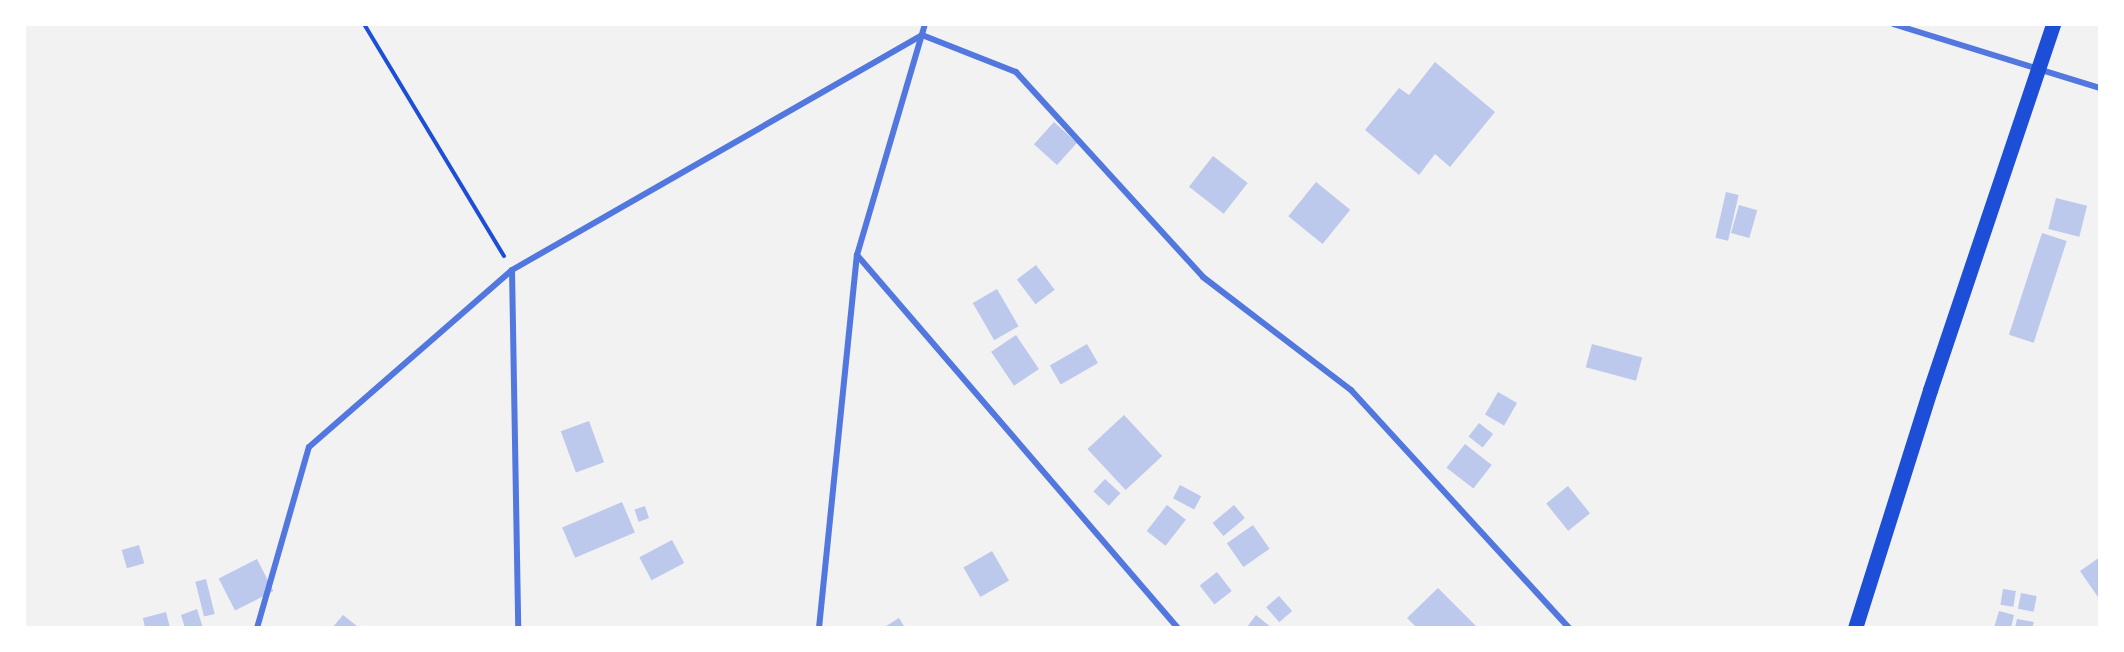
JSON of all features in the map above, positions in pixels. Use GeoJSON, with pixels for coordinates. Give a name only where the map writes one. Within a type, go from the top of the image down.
{"type":"FeatureCollection","features":[{"type":"Feature","properties":{"kind":"main road"},"geometry":{"type":"LineString","coordinates":[[1855,628],[1934,379],[2053,24]]}},
{"type":"Feature","properties":{"kind":"street"},"geometry":{"type":"LineString","coordinates":[[819,628],[857,255],[925,24]]}},
{"type":"Feature","properties":{"kind":"street"},"geometry":{"type":"LineString","coordinates":[[1893,24],[2100,88]]}},
{"type":"Feature","properties":{"kind":"street"},"geometry":{"type":"LineString","coordinates":[[257,628],[309,447],[512,270],[922,35]]}},
{"type":"Feature","properties":{"kind":"street"},"geometry":{"type":"LineString","coordinates":[[922,35],[1016,72],[1203,278],[1351,390],[1569,628]]}},
{"type":"Feature","properties":{"kind":"street"},"geometry":{"type":"LineString","coordinates":[[857,255],[1178,628]]}},
{"type":"Feature","properties":{"kind":"street"},"geometry":{"type":"LineString","coordinates":[[512,270],[518,628]]}},
{"type":"Feature","properties":{"kind":"path"},"geometry":{"type":"LineString","coordinates":[[364,24],[512,270]]}},
{"type":"Feature","properties":{"kind":"building"},"geometry":{"type":"Polygon","coordinates":[[[1435,62],[1495,112],[1450,167],[1435,154],[1419,175],[1365,130],[1399,88],[1409,95],[1435,62]]]}},
{"type":"Feature","properties":{"kind":"building"},"geometry":{"type":"Polygon","coordinates":[[[1054,122],[1077,143],[1057,165],[1034,144],[1054,122]]]}},
{"type":"Feature","properties":{"kind":"building"},"geometry":{"type":"Polygon","coordinates":[[[1213,156],[1248,183],[1224,214],[1189,187],[1213,156]]]}},
{"type":"Feature","properties":{"kind":"building"},"geometry":{"type":"Polygon","coordinates":[[[1316,182],[1350,210],[1323,244],[1288,216],[1316,182]]]}},
{"type":"Feature","properties":{"kind":"building"},"geometry":{"type":"Polygon","coordinates":[[[1726,192],[1739,195],[1728,241],[1715,238],[1726,192]]]}},
{"type":"Feature","properties":{"kind":"building"},"geometry":{"type":"Polygon","coordinates":[[[2056,198],[2087,206],[2079,237],[2048,229],[2056,198]]]}},
{"type":"Feature","properties":{"kind":"building"},"geometry":{"type":"Polygon","coordinates":[[[1739,205],[1757,210],[1749,238],[1731,233],[1739,205]]]}},
{"type":"Feature","properties":{"kind":"building"},"geometry":{"type":"Polygon","coordinates":[[[2042,233],[2067,241],[2034,343],[2009,335],[2042,233]]]}},
{"type":"Feature","properties":{"kind":"building"},"geometry":{"type":"Polygon","coordinates":[[[1036,265],[1055,290],[1035,304],[1017,279],[1036,265]]]}},
{"type":"Feature","properties":{"kind":"building"},"geometry":{"type":"Polygon","coordinates":[[[997,289],[1018,326],[994,340],[973,303],[997,289]]]}},
{"type":"Feature","properties":{"kind":"building"},"geometry":{"type":"Polygon","coordinates":[[[1016,335],[1039,369],[1014,386],[991,352],[1016,335]]]}},
{"type":"Feature","properties":{"kind":"building"},"geometry":{"type":"Polygon","coordinates":[[[1087,344],[1098,363],[1061,385],[1050,366],[1087,344]]]}},
{"type":"Feature","properties":{"kind":"building"},"geometry":{"type":"Polygon","coordinates":[[[1592,344],[1642,357],[1636,381],[1586,367],[1592,344]]]}},
{"type":"Feature","properties":{"kind":"building"},"geometry":{"type":"Polygon","coordinates":[[[1498,392],[1517,403],[1504,426],[1485,415],[1498,392]]]}},
{"type":"Feature","properties":{"kind":"building"},"geometry":{"type":"Polygon","coordinates":[[[1124,415],[1162,456],[1126,490],[1087,449],[1124,415]]]}},
{"type":"Feature","properties":{"kind":"building"},"geometry":{"type":"Polygon","coordinates":[[[589,421],[604,462],[576,473],[561,431],[589,421]]]}},
{"type":"Feature","properties":{"kind":"building"},"geometry":{"type":"Polygon","coordinates":[[[1479,423],[1493,434],[1483,447],[1469,436],[1479,423]]]}},
{"type":"Feature","properties":{"kind":"building"},"geometry":{"type":"Polygon","coordinates":[[[1465,444],[1492,465],[1473,489],[1447,468],[1465,444]]]}},
{"type":"Feature","properties":{"kind":"building"},"geometry":{"type":"Polygon","coordinates":[[[1105,479],[1120,493],[1109,506],[1093,491],[1105,479]]]}},
{"type":"Feature","properties":{"kind":"building"},"geometry":{"type":"Polygon","coordinates":[[[1180,485],[1201,496],[1194,510],[1173,498],[1180,485]]]}},
{"type":"Feature","properties":{"kind":"building"},"geometry":{"type":"Polygon","coordinates":[[[1568,486],[1590,513],[1568,531],[1546,504],[1568,486]]]}},
{"type":"Feature","properties":{"kind":"building"},"geometry":{"type":"Polygon","coordinates":[[[622,502],[635,532],[575,558],[562,527],[622,502]]]}},
{"type":"Feature","properties":{"kind":"building"},"geometry":{"type":"Polygon","coordinates":[[[1167,505],[1186,520],[1166,546],[1147,531],[1167,505]]]}},
{"type":"Feature","properties":{"kind":"building"},"geometry":{"type":"Polygon","coordinates":[[[1234,505],[1245,518],[1223,536],[1213,523],[1234,505]]]}},
{"type":"Feature","properties":{"kind":"building"},"geometry":{"type":"Polygon","coordinates":[[[645,506],[649,518],[639,522],[635,509],[645,506]]]}},
{"type":"Feature","properties":{"kind":"building"},"geometry":{"type":"Polygon","coordinates":[[[1253,525],[1270,549],[1243,567],[1227,543],[1253,525]]]}},
{"type":"Feature","properties":{"kind":"building"},"geometry":{"type":"Polygon","coordinates":[[[672,540],[684,563],[652,580],[639,557],[672,540]]]}},
{"type":"Feature","properties":{"kind":"building"},"geometry":{"type":"Polygon","coordinates":[[[139,545],[144,563],[127,568],[122,550],[139,545]]]}},
{"type":"Feature","properties":{"kind":"building"},"geometry":{"type":"Polygon","coordinates":[[[992,551],[1009,580],[980,597],[963,568],[992,551]]]}},
{"type":"Feature","properties":{"kind":"building"},"geometry":{"type":"Polygon","coordinates":[[[2100,557],[2100,600],[2080,571],[2100,557]]]}},
{"type":"Feature","properties":{"kind":"building"},"geometry":{"type":"Polygon","coordinates":[[[257,559],[273,591],[235,611],[219,579],[257,559]]]}},
{"type":"Feature","properties":{"kind":"building"},"geometry":{"type":"Polygon","coordinates":[[[1217,572],[1232,591],[1214,604],[1200,586],[1217,572]]]}},
{"type":"Feature","properties":{"kind":"building"},"geometry":{"type":"Polygon","coordinates":[[[206,579],[215,614],[204,617],[195,582],[206,579]]]}},
{"type":"Feature","properties":{"kind":"building"},"geometry":{"type":"Polygon","coordinates":[[[1438,588],[1478,628],[1417,628],[1407,618],[1438,588]]]}},
{"type":"Feature","properties":{"kind":"building"},"geometry":{"type":"Polygon","coordinates":[[[2003,589],[2016,591],[2013,607],[2000,605],[2003,589]]]}},
{"type":"Feature","properties":{"kind":"building"},"geometry":{"type":"Polygon","coordinates":[[[2021,593],[2037,596],[2034,612],[2018,609],[2021,593]]]}},
{"type":"Feature","properties":{"kind":"building"},"geometry":{"type":"Polygon","coordinates":[[[1279,596],[1292,611],[1279,622],[1266,607],[1279,596]]]}},
{"type":"Feature","properties":{"kind":"building"},"geometry":{"type":"Polygon","coordinates":[[[197,609],[203,628],[185,628],[181,615],[197,609]]]}},
{"type":"Feature","properties":{"kind":"building"},"geometry":{"type":"Polygon","coordinates":[[[1999,611],[2014,615],[2011,628],[1994,628],[1999,611]]]}},
{"type":"Feature","properties":{"kind":"building"},"geometry":{"type":"Polygon","coordinates":[[[166,612],[170,628],[145,628],[143,618],[166,612]]]}},
{"type":"Feature","properties":{"kind":"building"},"geometry":{"type":"Polygon","coordinates":[[[343,615],[357,626],[355,628],[332,628],[343,615]]]}},
{"type":"Feature","properties":{"kind":"building"},"geometry":{"type":"Polygon","coordinates":[[[1256,615],[1272,628],[1247,627],[1256,615]]]}},
{"type":"Feature","properties":{"kind":"building"},"geometry":{"type":"Polygon","coordinates":[[[899,618],[905,628],[883,628],[899,618]]]}},
{"type":"Feature","properties":{"kind":"building"},"geometry":{"type":"Polygon","coordinates":[[[2017,619],[2034,622],[2032,628],[2015,628],[2017,619]]]}}]}
